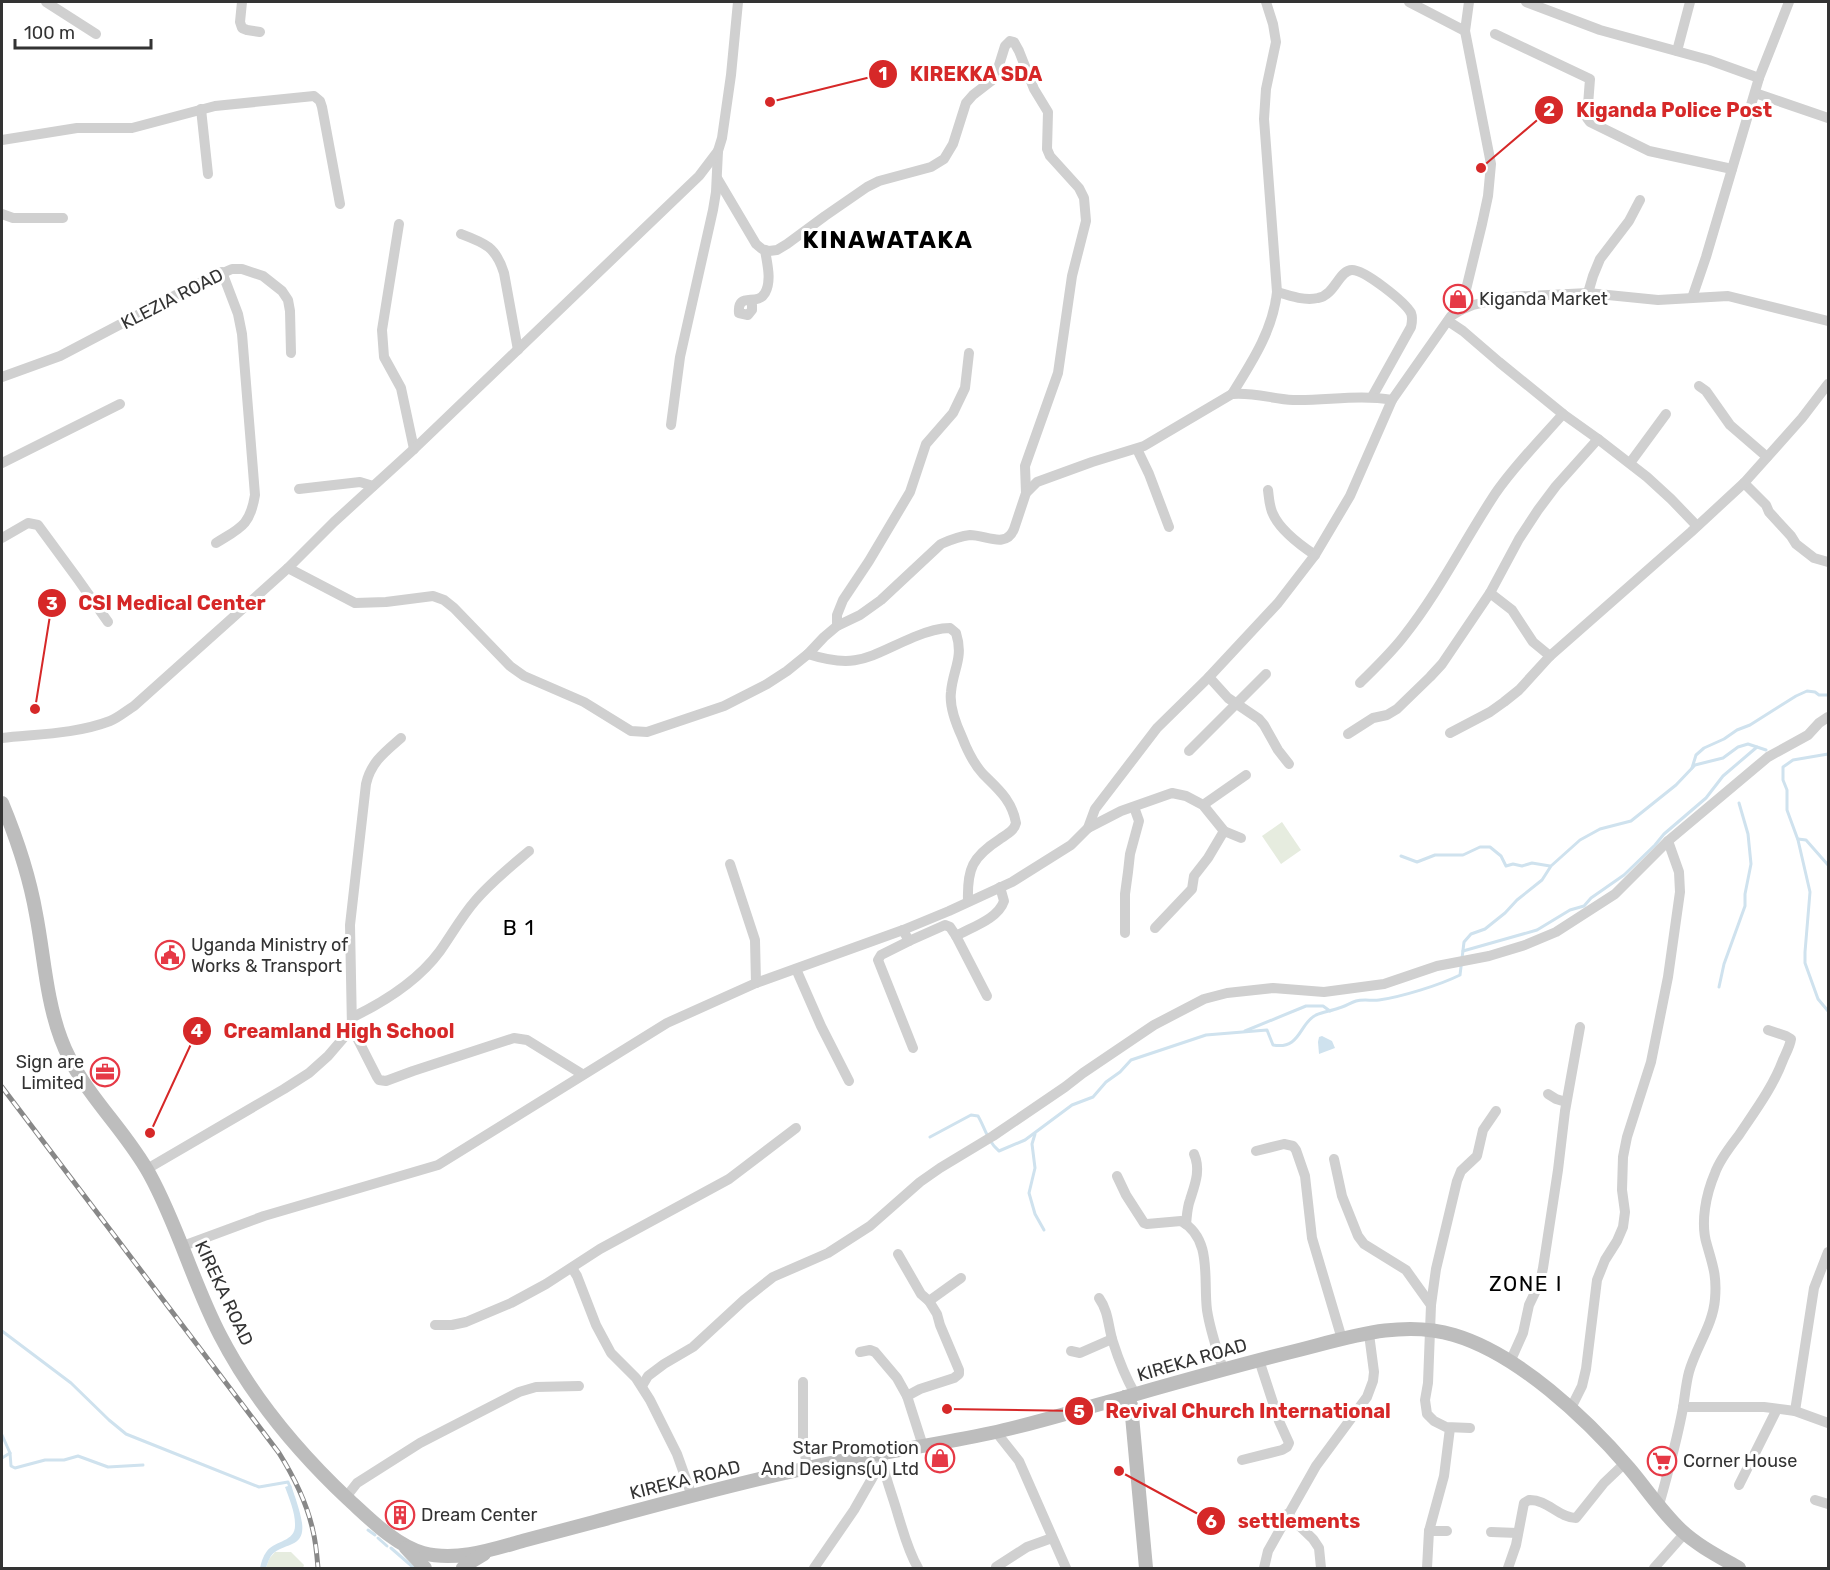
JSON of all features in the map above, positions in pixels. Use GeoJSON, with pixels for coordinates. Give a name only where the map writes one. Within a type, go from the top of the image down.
{"type":"FeatureCollection","features":[{"type":"Feature","properties":{"kind":"main road","name":"KIREKA ROAD"},"geometry":{"type":"LineString","coordinates":[[2,803],[29,875],[48,989],[59,1036],[81,1082],[147,1168],[169,1213],[219,1333],[266,1410],[294,1444],[346,1497],[394,1538],[445,1562],[459,1556],[807,1468],[884,1457],[923,1446],[996,1432],[1223,1369],[1342,1339],[1395,1329],[1430,1329],[1459,1336],[1482,1346],[1510,1362],[1570,1408],[1625,1463],[1685,1533],[1739,1569]]}},
{"type":"Feature","properties":{"kind":"main road"},"geometry":{"type":"LineString","coordinates":[[1130,1396],[1146,1569]]}},
{"type":"Feature","properties":{"kind":"main road"},"geometry":{"type":"LineString","coordinates":[[394,1538],[425,1569]]}},
{"type":"Feature","properties":{"kind":"main road"},"geometry":{"type":"LineString","coordinates":[[463,1569],[494,1549]]}},
{"type":"Feature","properties":{"kind":"street"},"geometry":{"type":"LineString","coordinates":[[46,2],[96,34]]}},
{"type":"Feature","properties":{"kind":"street"},"geometry":{"type":"LineString","coordinates":[[242,2],[240,22],[242,28],[260,32]]}},
{"type":"Feature","properties":{"kind":"street"},"geometry":{"type":"LineString","coordinates":[[670,425],[680,357],[713,210],[718,151],[725,124],[738,2]]}},
{"type":"Feature","properties":{"kind":"street"},"geometry":{"type":"LineString","coordinates":[[1232,394],[1269,328],[1277,292],[1264,119],[1266,89],[1276,42],[1266,2]]}},
{"type":"Feature","properties":{"kind":"street"},"geometry":{"type":"LineString","coordinates":[[1409,2],[1465,31]]}},
{"type":"Feature","properties":{"kind":"street"},"geometry":{"type":"LineString","coordinates":[[1461,310],[1488,196],[1491,164],[1465,31],[1469,2]]}},
{"type":"Feature","properties":{"kind":"street"},"geometry":{"type":"LineString","coordinates":[[1526,2],[1600,30],[1677,51],[1759,78]]}},
{"type":"Feature","properties":{"kind":"street"},"geometry":{"type":"LineString","coordinates":[[1677,51],[1690,2]]}},
{"type":"Feature","properties":{"kind":"street"},"geometry":{"type":"LineString","coordinates":[[1692,298],[1759,78],[1789,2]]}},
{"type":"Feature","properties":{"kind":"street"},"geometry":{"type":"LineString","coordinates":[[1495,34],[1590,79],[1587,118],[1590,122],[1649,151],[1732,169]]}},
{"type":"Feature","properties":{"kind":"street"},"geometry":{"type":"LineString","coordinates":[[288,568],[355,603],[433,596],[444,600],[469,622],[510,666],[524,676],[584,702],[631,731],[640,732],[657,730],[724,706],[767,684],[808,654],[837,626],[860,615],[881,600],[941,543],[970,535],[997,540],[1007,539],[1012,535],[1026,493],[1025,466],[1059,374],[1067,304],[1086,215],[1084,198],[1079,188],[1048,152],[1048,112],[1034,89],[1014,42],[1010,41],[1005,46],[995,78],[966,103],[953,144],[944,159],[930,167],[879,181],[867,187],[777,250],[765,250],[756,244],[717,178]]}},
{"type":"Feature","properties":{"kind":"street"},"geometry":{"type":"LineString","coordinates":[[1755,93],[1828,118]]}},
{"type":"Feature","properties":{"kind":"street"},"geometry":{"type":"LineString","coordinates":[[2,140],[77,128],[132,128],[201,109],[307,96],[318,98],[322,107],[340,204]]}},
{"type":"Feature","properties":{"kind":"street"},"geometry":{"type":"LineString","coordinates":[[201,109],[208,174]]}},
{"type":"Feature","properties":{"kind":"street"},"geometry":{"type":"LineString","coordinates":[[2,738],[76,729],[112,720],[134,706],[288,568],[414,449],[699,176],[718,151]]}},
{"type":"Feature","properties":{"kind":"street"},"geometry":{"type":"LineString","coordinates":[[1588,293],[1600,259],[1629,221],[1640,200]]}},
{"type":"Feature","properties":{"kind":"street"},"geometry":{"type":"LineString","coordinates":[[2,214],[13,218],[63,218]]}},
{"type":"Feature","properties":{"kind":"street"},"geometry":{"type":"LineString","coordinates":[[399,224],[382,330],[382,345],[384,357],[401,388],[414,449]]}},
{"type":"Feature","properties":{"kind":"street"},"geometry":{"type":"LineString","coordinates":[[461,234],[490,247],[501,262],[518,350]]}},
{"type":"Feature","properties":{"kind":"street"},"geometry":{"type":"LineString","coordinates":[[752,300],[760,299],[767,288],[769,273],[765,250]]}},
{"type":"Feature","properties":{"kind":"street","name":"KLEZIA ROAD"},"geometry":{"type":"LineString","coordinates":[[2,377],[60,356],[222,272],[232,269],[263,276],[282,291],[288,300],[290,311],[291,353]]}},
{"type":"Feature","properties":{"kind":"street"},"geometry":{"type":"LineString","coordinates":[[1277,292],[1303,299],[1320,298],[1334,288],[1343,273],[1352,270],[1364,273],[1377,281],[1410,311],[1413,320],[1411,327],[1372,397]]}},
{"type":"Feature","properties":{"kind":"street"},"geometry":{"type":"LineString","coordinates":[[216,543],[242,527],[249,519],[255,495],[242,334],[238,314],[222,272]]}},
{"type":"Feature","properties":{"kind":"street"},"geometry":{"type":"LineString","coordinates":[[1088,828],[1095,809],[1157,728],[1209,677],[1278,603],[1315,555],[1354,489],[1392,400],[1448,321],[1461,310],[1508,297],[1588,293],[1658,300],[1728,296],[1828,321]]}},
{"type":"Feature","properties":{"kind":"street"},"geometry":{"type":"LineString","coordinates":[[1448,321],[1563,414],[1630,464],[1671,499],[1697,526]]}},
{"type":"Feature","properties":{"kind":"street"},"geometry":{"type":"LineString","coordinates":[[837,626],[839,607],[910,492],[928,440],[952,413],[965,388],[969,353]]}},
{"type":"Feature","properties":{"kind":"street"},"geometry":{"type":"LineString","coordinates":[[1450,733],[1490,712],[1519,690],[1551,656],[1744,483],[1802,418],[1828,384]]}},
{"type":"Feature","properties":{"kind":"street"},"geometry":{"type":"LineString","coordinates":[[1699,386],[1706,391],[1730,425],[1767,457]]}},
{"type":"Feature","properties":{"kind":"street"},"geometry":{"type":"LineString","coordinates":[[1026,493],[1037,482],[1137,449],[1232,394],[1243,393],[1294,400],[1372,397],[1392,400]]}},
{"type":"Feature","properties":{"kind":"street"},"geometry":{"type":"LineString","coordinates":[[2,464],[120,404]]}},
{"type":"Feature","properties":{"kind":"street"},"geometry":{"type":"LineString","coordinates":[[1360,683],[1390,653],[1412,626],[1496,494],[1563,414]]}},
{"type":"Feature","properties":{"kind":"street"},"geometry":{"type":"LineString","coordinates":[[1630,464],[1666,414]]}},
{"type":"Feature","properties":{"kind":"street"},"geometry":{"type":"LineString","coordinates":[[1348,734],[1373,718],[1387,715],[1396,709],[1430,677],[1454,648],[1490,593],[1519,539],[1538,510],[1598,439]]}},
{"type":"Feature","properties":{"kind":"street"},"geometry":{"type":"LineString","coordinates":[[1137,449],[1169,527]]}},
{"type":"Feature","properties":{"kind":"street"},"geometry":{"type":"LineString","coordinates":[[299,489],[360,482],[373,486]]}},
{"type":"Feature","properties":{"kind":"street"},"geometry":{"type":"LineString","coordinates":[[1744,483],[1766,505],[1769,512],[1796,544],[1814,558],[1828,562]]}},
{"type":"Feature","properties":{"kind":"street"},"geometry":{"type":"LineString","coordinates":[[1268,489],[1271,508],[1276,519],[1298,542],[1315,555]]}},
{"type":"Feature","properties":{"kind":"street"},"geometry":{"type":"LineString","coordinates":[[2,538],[28,523],[38,525],[108,622]]}},
{"type":"Feature","properties":{"kind":"street"},"geometry":{"type":"LineString","coordinates":[[1490,593],[1512,610],[1533,642],[1551,656]]}},
{"type":"Feature","properties":{"kind":"street"},"geometry":{"type":"LineString","coordinates":[[808,654],[836,662],[850,662],[874,656],[932,630],[950,628],[956,633],[959,660],[951,694],[954,715],[968,752],[983,774],[1004,794],[1011,806],[1016,823],[1011,832],[990,845],[974,861],[968,877],[968,901]]}},
{"type":"Feature","properties":{"kind":"street"},"geometry":{"type":"LineString","coordinates":[[1189,751],[1266,674]]}},
{"type":"Feature","properties":{"kind":"street"},"geometry":{"type":"LineString","coordinates":[[1209,677],[1222,693],[1264,724],[1278,750],[1289,764]]}},
{"type":"Feature","properties":{"kind":"street"},"geometry":{"type":"LineString","coordinates":[[642,1386],[648,1376],[693,1347],[773,1277],[828,1253],[870,1226],[920,1182],[1154,1026],[1204,999],[1227,993],[1273,988],[1324,992],[1384,984],[1437,966],[1462,962],[1525,945],[1556,932],[1615,894],[1668,841],[1768,758],[1808,735],[1828,717]]}},
{"type":"Feature","properties":{"kind":"street"},"geometry":{"type":"LineString","coordinates":[[401,738],[377,759],[368,774],[350,925],[353,1023],[377,1077],[382,1081],[514,1038],[527,1040],[582,1074]]}},
{"type":"Feature","properties":{"kind":"street"},"geometry":{"type":"LineString","coordinates":[[1203,805],[1246,775]]}},
{"type":"Feature","properties":{"kind":"street"},"geometry":{"type":"LineString","coordinates":[[183,1246],[264,1216],[438,1165],[667,1023],[756,983],[949,911],[1031,871],[1071,845],[1088,828],[1113,814],[1172,793],[1186,795],[1203,805],[1224,831],[1241,838]]}},
{"type":"Feature","properties":{"kind":"street"},"geometry":{"type":"LineString","coordinates":[[1125,933],[1125,894],[1130,854],[1139,821],[1134,807]]}},
{"type":"Feature","properties":{"kind":"street"},"geometry":{"type":"LineString","coordinates":[[1155,928],[1192,889],[1194,876],[1224,831]]}},
{"type":"Feature","properties":{"kind":"street"},"geometry":{"type":"LineString","coordinates":[[1570,1408],[1582,1386],[1586,1369],[1597,1280],[1623,1227],[1625,1212],[1622,1181],[1623,1157],[1651,1062],[1668,977],[1680,892],[1679,872],[1668,841]]}},
{"type":"Feature","properties":{"kind":"street"},"geometry":{"type":"LineString","coordinates":[[147,1168],[309,1073],[328,1056],[353,1023],[418,974],[439,952],[484,890],[529,851]]}},
{"type":"Feature","properties":{"kind":"street"},"geometry":{"type":"LineString","coordinates":[[730,864],[755,940],[756,983]]}},
{"type":"Feature","properties":{"kind":"street"},"geometry":{"type":"LineString","coordinates":[[956,936],[1000,909],[1004,901],[1000,887]]}},
{"type":"Feature","properties":{"kind":"street"},"geometry":{"type":"LineString","coordinates":[[913,1048],[878,960],[881,955],[945,925],[950,927],[956,936],[987,996]]}},
{"type":"Feature","properties":{"kind":"street"},"geometry":{"type":"LineString","coordinates":[[903,930],[909,940]]}},
{"type":"Feature","properties":{"kind":"street"},"geometry":{"type":"LineString","coordinates":[[796,969],[849,1081]]}},
{"type":"Feature","properties":{"kind":"street"},"geometry":{"type":"LineString","coordinates":[[1510,1362],[1522,1334],[1529,1305],[1540,1282],[1543,1268],[1566,1102],[1580,1027]]}},
{"type":"Feature","properties":{"kind":"street"},"geometry":{"type":"LineString","coordinates":[[1659,1505],[1683,1407],[1687,1380],[1693,1359],[1712,1318],[1715,1300],[1716,1281],[1705,1233],[1708,1194],[1726,1152],[1757,1108],[1779,1071],[1790,1044],[1791,1039],[1786,1035],[1768,1030]]}},
{"type":"Feature","properties":{"kind":"street"},"geometry":{"type":"LineString","coordinates":[[1548,1094],[1566,1102]]}},
{"type":"Feature","properties":{"kind":"street"},"geometry":{"type":"LineString","coordinates":[[1470,1428],[1450,1428],[1434,1421],[1427,1414],[1431,1305],[1436,1269],[1457,1181],[1461,1171],[1477,1156],[1483,1130],[1496,1111]]}},
{"type":"Feature","properties":{"kind":"street"},"geometry":{"type":"LineString","coordinates":[[435,1325],[466,1322],[511,1303],[600,1249],[729,1179],[796,1128]]}},
{"type":"Feature","properties":{"kind":"street"},"geometry":{"type":"LineString","coordinates":[[1256,1151],[1284,1144],[1293,1146],[1296,1150],[1305,1176],[1312,1238],[1342,1339]]}},
{"type":"Feature","properties":{"kind":"street"},"geometry":{"type":"LineString","coordinates":[[1186,1224],[1189,1202],[1197,1179],[1198,1162],[1194,1154]]}},
{"type":"Feature","properties":{"kind":"street"},"geometry":{"type":"LineString","coordinates":[[1334,1159],[1342,1196],[1358,1236],[1371,1250],[1406,1270],[1431,1305]]}},
{"type":"Feature","properties":{"kind":"street"},"geometry":{"type":"LineString","coordinates":[[1117,1176],[1144,1223],[1181,1221],[1191,1228],[1203,1250],[1207,1311],[1223,1369]]}},
{"type":"Feature","properties":{"kind":"street"},"geometry":{"type":"LineString","coordinates":[[1795,1411],[1815,1288],[1828,1252]]}},
{"type":"Feature","properties":{"kind":"street"},"geometry":{"type":"LineString","coordinates":[[898,1254],[921,1294],[938,1314],[940,1325],[959,1370],[959,1374],[954,1378],[907,1395]]}},
{"type":"Feature","properties":{"kind":"street"},"geometry":{"type":"LineString","coordinates":[[572,1268],[577,1275],[596,1325],[611,1353],[642,1386],[677,1454],[692,1496]]}},
{"type":"Feature","properties":{"kind":"street"},"geometry":{"type":"LineString","coordinates":[[929,1301],[961,1278]]}},
{"type":"Feature","properties":{"kind":"street"},"geometry":{"type":"LineString","coordinates":[[1099,1298],[1108,1316],[1112,1340],[1130,1396]]}},
{"type":"Feature","properties":{"kind":"street"},"geometry":{"type":"LineString","coordinates":[[1264,1569],[1268,1551],[1287,1514],[1316,1466],[1366,1397],[1374,1372],[1369,1334]]}},
{"type":"Feature","properties":{"kind":"street"},"geometry":{"type":"LineString","coordinates":[[1071,1351],[1080,1353],[1112,1340]]}},
{"type":"Feature","properties":{"kind":"street"},"geometry":{"type":"LineString","coordinates":[[860,1352],[870,1350],[875,1352],[897,1378],[907,1395],[923,1446]]}},
{"type":"Feature","properties":{"kind":"street"},"geometry":{"type":"LineString","coordinates":[[1242,1460],[1282,1450],[1289,1443],[1279,1421],[1259,1360]]}},
{"type":"Feature","properties":{"kind":"street"},"geometry":{"type":"LineString","coordinates":[[803,1382],[803,1439],[807,1468]]}},
{"type":"Feature","properties":{"kind":"street"},"geometry":{"type":"LineString","coordinates":[[346,1497],[357,1483],[420,1443],[519,1392],[536,1387],[579,1386]]}},
{"type":"Feature","properties":{"kind":"street"},"geometry":{"type":"LineString","coordinates":[[1683,1407],[1764,1407],[1795,1411],[1828,1423]]}},
{"type":"Feature","properties":{"kind":"street"},"geometry":{"type":"LineString","coordinates":[[1739,1485],[1777,1409]]}},
{"type":"Feature","properties":{"kind":"street"},"geometry":{"type":"LineString","coordinates":[[1427,1569],[1429,1531],[1444,1476],[1450,1428]]}},
{"type":"Feature","properties":{"kind":"street"},"geometry":{"type":"LineString","coordinates":[[996,1432],[1019,1461],[1066,1569]]}},
{"type":"Feature","properties":{"kind":"street"},"geometry":{"type":"LineString","coordinates":[[814,1569],[854,1510],[884,1457]]}},
{"type":"Feature","properties":{"kind":"street"},"geometry":{"type":"LineString","coordinates":[[884,1457],[886,1482],[905,1541],[918,1569]]}},
{"type":"Feature","properties":{"kind":"street"},"geometry":{"type":"LineString","coordinates":[[1508,1569],[1524,1503],[1529,1500],[1538,1501],[1569,1518],[1576,1518],[1604,1483],[1625,1463]]}},
{"type":"Feature","properties":{"kind":"street"},"geometry":{"type":"LineString","coordinates":[[1815,1500],[1828,1504]]}},
{"type":"Feature","properties":{"kind":"street"},"geometry":{"type":"LineString","coordinates":[[1287,1514],[1319,1548],[1321,1569]]}},
{"type":"Feature","properties":{"kind":"street"},"geometry":{"type":"LineString","coordinates":[[1429,1531],[1447,1531]]}},
{"type":"Feature","properties":{"kind":"street"},"geometry":{"type":"LineString","coordinates":[[1491,1532],[1518,1533]]}},
{"type":"Feature","properties":{"kind":"street"},"geometry":{"type":"LineString","coordinates":[[1654,1569],[1685,1533]]}},
{"type":"Feature","properties":{"kind":"street"},"geometry":{"type":"LineString","coordinates":[[996,1567],[1027,1547],[1052,1538]]}},
{"type":"Feature","properties":{"kind":"shaded area"},"geometry":{"type":"Polygon","coordinates":[[[1282,822],[1301,850],[1281,864],[1262,836],[1282,822]]]}},
{"type":"Feature","properties":{"kind":"shaded area"},"geometry":{"type":"Polygon","coordinates":[[[275,1552],[291,1552],[304,1565],[303,1568],[266,1568],[275,1552]]]}},
{"type":"Feature","properties":{"kind":"water"},"geometry":{"type":"Polygon","coordinates":[[[1322,1036],[1332,1041],[1335,1048],[1319,1054],[1318,1042],[1319,1037],[1322,1036]]]}},
{"type":"Feature","properties":{"kind":"water"},"geometry":{"type":"Polygon","coordinates":[[[291,1485],[301,1518],[301,1536],[294,1543],[273,1553],[266,1568],[260,1568],[267,1551],[289,1538],[294,1530],[292,1505],[285,1487],[291,1485]]]}},
{"type":"Feature","properties":{"kind":"waterway"},"geometry":{"type":"LineString","coordinates":[[1692,768],[1696,755],[1704,748],[1750,725],[1796,696],[1807,691],[1828,695]]}},
{"type":"Feature","properties":{"kind":"waterway"},"geometry":{"type":"LineString","coordinates":[[930,1137],[971,1115],[978,1116],[989,1139],[999,1151],[1025,1140],[1072,1105],[1093,1097],[1131,1060],[1206,1035],[1267,1030],[1273,1045],[1289,1044],[1316,1015],[1356,1001],[1379,1000],[1409,993],[1460,975],[1464,942],[1471,934],[1485,929],[1505,913],[1542,880],[1551,866],[1580,840],[1600,829],[1631,821],[1676,785],[1695,765],[1723,758],[1738,747],[1748,744],[1766,750]]}},
{"type":"Feature","properties":{"kind":"waterway"},"geometry":{"type":"LineString","coordinates":[[1463,951],[1537,930],[1570,910],[1584,906],[1591,898],[1624,875],[1664,834],[1706,798],[1723,776],[1757,747]]}},
{"type":"Feature","properties":{"kind":"waterway"},"geometry":{"type":"LineString","coordinates":[[1828,754],[1793,760],[1783,767],[1783,780],[1787,790],[1787,810],[1798,840],[1810,892],[1805,963],[1818,999],[1828,1011]]}},
{"type":"Feature","properties":{"kind":"waterway"},"geometry":{"type":"LineString","coordinates":[[1719,987],[1724,964],[1745,906],[1751,864],[1748,834],[1739,803]]}},
{"type":"Feature","properties":{"kind":"waterway"},"geometry":{"type":"LineString","coordinates":[[1798,839],[1806,840],[1828,865]]}},
{"type":"Feature","properties":{"kind":"waterway"},"geometry":{"type":"LineString","coordinates":[[1401,856],[1417,862],[1435,855],[1463,855],[1480,847],[1490,847],[1501,856],[1506,866],[1513,864],[1522,866],[1532,863],[1550,866]]}},
{"type":"Feature","properties":{"kind":"waterway"},"geometry":{"type":"LineString","coordinates":[[1245,1031],[1306,1006],[1323,1006],[1330,1011]]}},
{"type":"Feature","properties":{"kind":"waterway"},"geometry":{"type":"LineString","coordinates":[[1035,1134],[1032,1144],[1035,1168],[1029,1193],[1035,1214],[1044,1230]]}},
{"type":"Feature","properties":{"kind":"waterway"},"geometry":{"type":"LineString","coordinates":[[2,1331],[71,1383],[126,1434],[259,1487],[288,1482],[290,1487]]}},
{"type":"Feature","properties":{"kind":"waterway"},"geometry":{"type":"LineString","coordinates":[[2,1435],[10,1453],[11,1466],[15,1468],[45,1460],[64,1460],[78,1456],[108,1467],[143,1465]]}},
{"type":"Feature","properties":{"kind":"waterway"},"geometry":{"type":"LineString","coordinates":[[2,1458],[10,1453]]}},
{"type":"Feature","properties":{"kind":"waterway"},"geometry":{"type":"LineString","coordinates":[[368,1530],[375,1535]]}},
{"type":"Feature","properties":{"kind":"waterway"},"geometry":{"type":"LineString","coordinates":[[378,1538],[387,1546]]}},
{"type":"Feature","properties":{"kind":"waterway"},"geometry":{"type":"LineString","coordinates":[[391,1548],[414,1568]]}},
{"type":"Feature","properties":{"kind":"railway"},"geometry":{"type":"LineString","coordinates":[[2,1087],[279,1453],[304,1500],[315,1540],[318,1568]]}},
{"type":"Feature","properties":{"kind":"place","name":"KIREKKA SDA"},"geometry":{"type":"Point","coordinates":[770,102]}},
{"type":"Feature","properties":{"kind":"place","name":"Kiganda Police Post"},"geometry":{"type":"Point","coordinates":[1481,168]}},
{"type":"Feature","properties":{"kind":"place","name":"Kiganda Market"},"geometry":{"type":"Point","coordinates":[1458,299]}},
{"type":"Feature","properties":{"kind":"place","name":"CSI Medical Center"},"geometry":{"type":"Point","coordinates":[35,709]}},
{"type":"Feature","properties":{"kind":"place","name":"Uganda Ministry of Works & Transport"},"geometry":{"type":"Point","coordinates":[170,955]}},
{"type":"Feature","properties":{"kind":"place","name":"Sign are Limited"},"geometry":{"type":"Point","coordinates":[105,1072]}},
{"type":"Feature","properties":{"kind":"place","name":"Creamland High School"},"geometry":{"type":"Point","coordinates":[150,1133]}},
{"type":"Feature","properties":{"kind":"place","name":"Revival Church International"},"geometry":{"type":"Point","coordinates":[947,1409]}},
{"type":"Feature","properties":{"kind":"place","name":"Star Promotion And Designs(u) Ltd"},"geometry":{"type":"Point","coordinates":[940,1458]}},
{"type":"Feature","properties":{"kind":"place","name":"Corner House"},"geometry":{"type":"Point","coordinates":[1662,1461]}},
{"type":"Feature","properties":{"kind":"place","name":"settlements"},"geometry":{"type":"Point","coordinates":[1119,1471]}},
{"type":"Feature","properties":{"kind":"place","name":"Dream Center"},"geometry":{"type":"Point","coordinates":[400,1515]}},
{"type":"Feature","properties":{"kind":"district","name":"KINAWATAKA"},"geometry":{"type":"Point","coordinates":[888,240]}},
{"type":"Feature","properties":{"kind":"district","name":"B 1"},"geometry":{"type":"Point","coordinates":[519,927]}},
{"type":"Feature","properties":{"kind":"district","name":"ZONE I"},"geometry":{"type":"Point","coordinates":[1526,1283]}}]}
